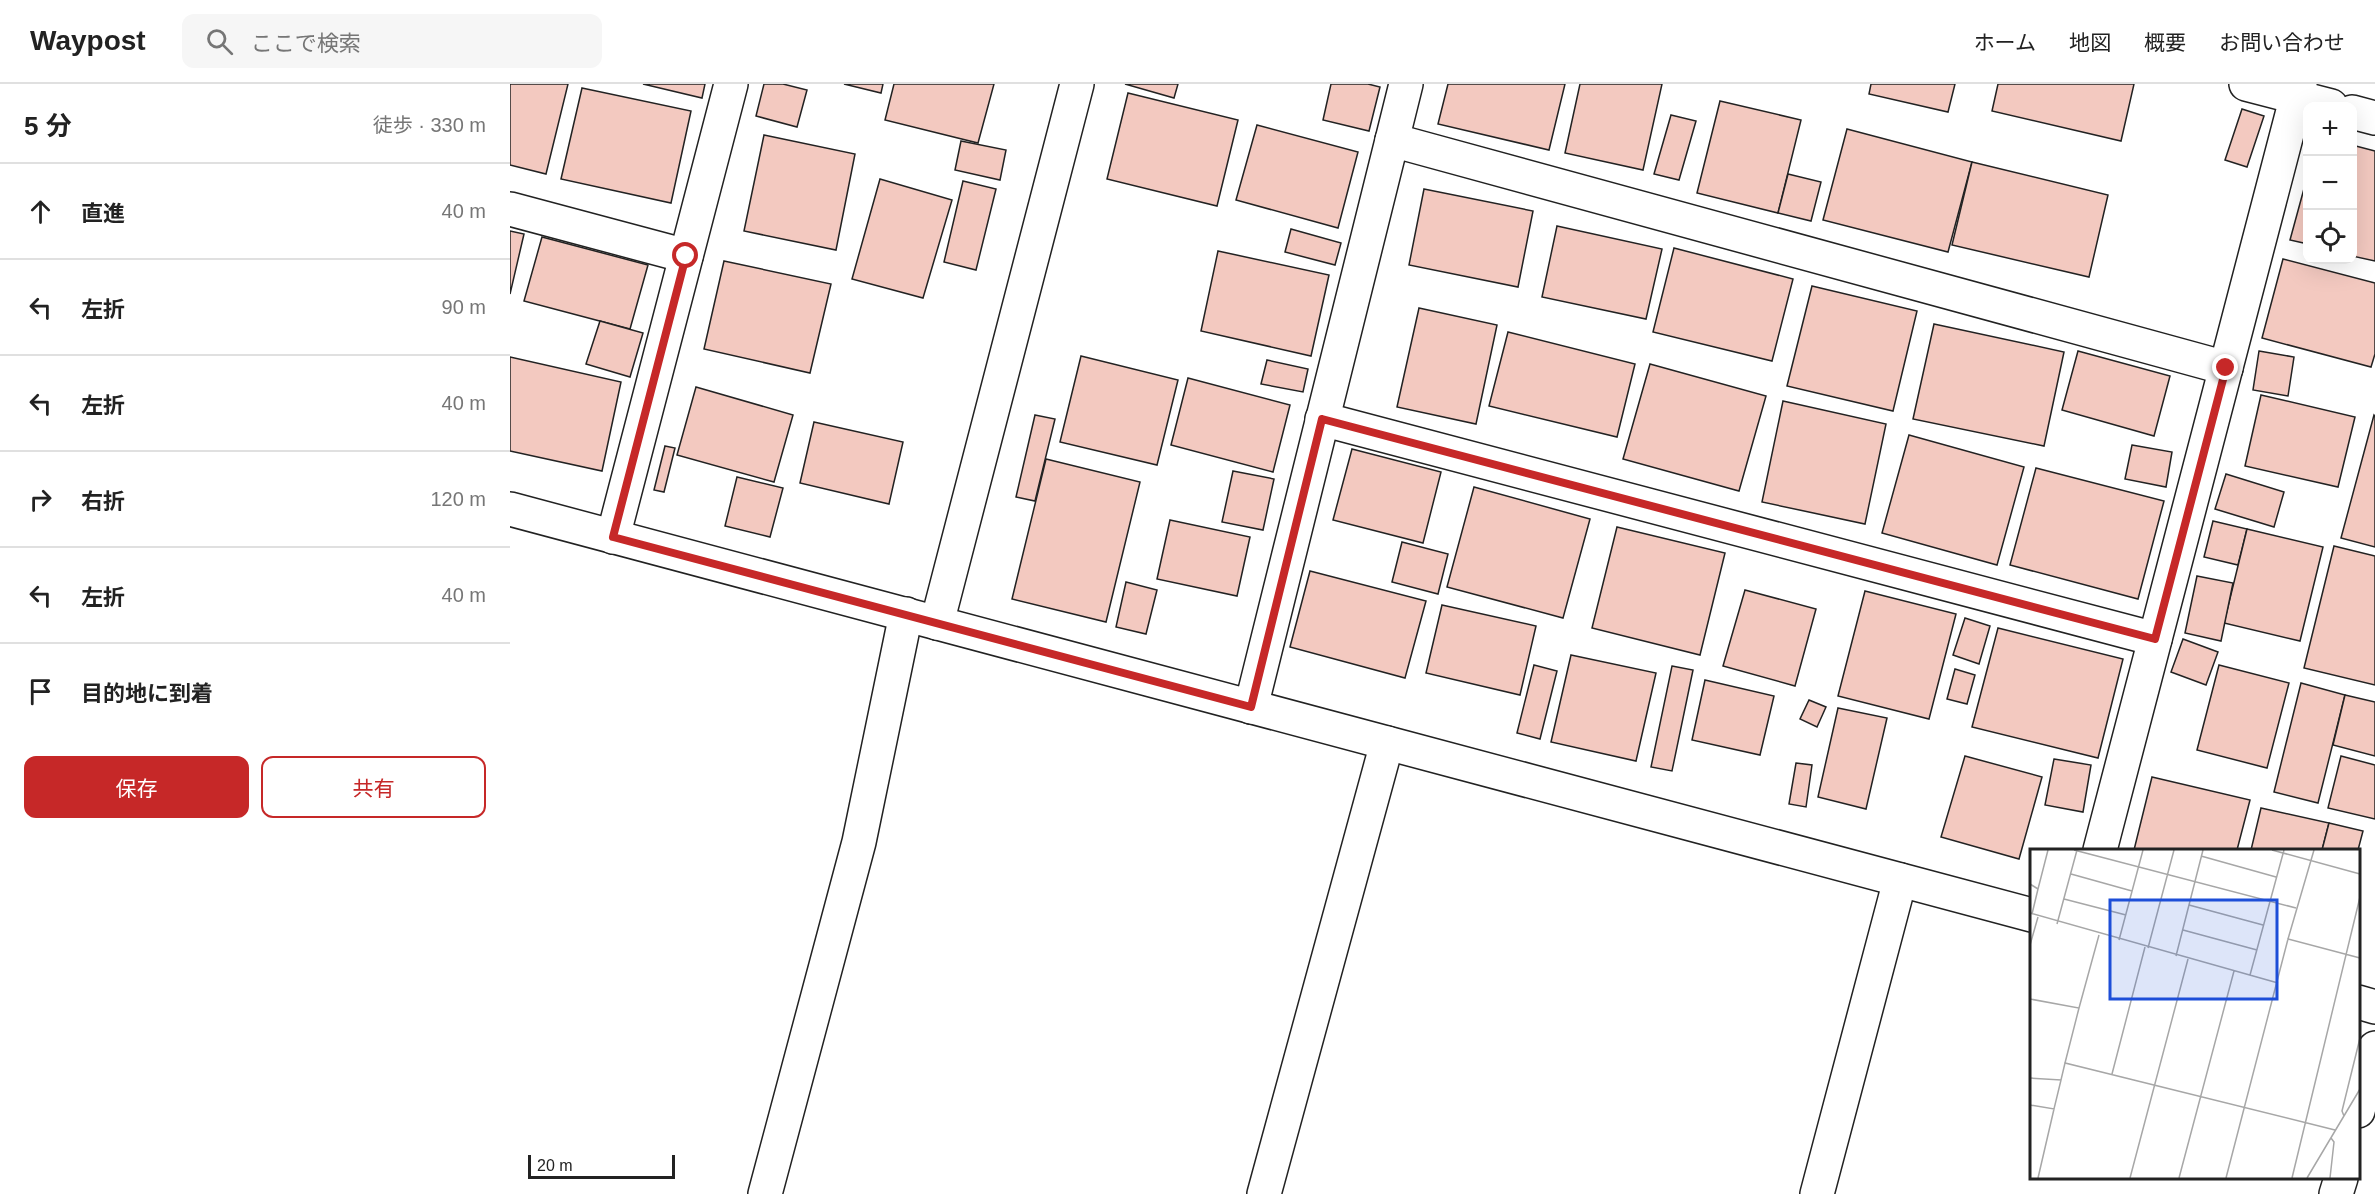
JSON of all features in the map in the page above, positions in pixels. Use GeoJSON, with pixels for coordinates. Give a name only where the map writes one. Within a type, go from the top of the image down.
{"type":"FeatureCollection","features":[{"type":"Feature","properties":{"kind":"street"},"geometry":{"type":"LineString","coordinates":[[613,537],[731,84]]}},
{"type":"Feature","properties":{"kind":"street"},"geometry":{"type":"LineString","coordinates":[[937,623],[1077,84]]}},
{"type":"Feature","properties":{"kind":"street"},"geometry":{"type":"LineString","coordinates":[[1251,707],[1406,84]]}},
{"type":"Feature","properties":{"kind":"street"},"geometry":{"type":"LineString","coordinates":[[2246,84],[2299,91],[2322,102]]}},
{"type":"Feature","properties":{"kind":"street"},"geometry":{"type":"LineString","coordinates":[[2100,849],[2299,91]]}},
{"type":"Feature","properties":{"kind":"street"},"geometry":{"type":"LineString","coordinates":[[2357,113],[2375,118]]}},
{"type":"Feature","properties":{"kind":"street"},"geometry":{"type":"LineString","coordinates":[[1392,140],[2226,368]]}},
{"type":"Feature","properties":{"kind":"street"},"geometry":{"type":"LineString","coordinates":[[510,209],[686,256]]}},
{"type":"Feature","properties":{"kind":"street"},"geometry":{"type":"LineString","coordinates":[[1322,419],[2155,639]]}},
{"type":"Feature","properties":{"kind":"street"},"geometry":{"type":"LineString","coordinates":[[510,509],[2030,915]]}},
{"type":"Feature","properties":{"kind":"street"},"geometry":{"type":"LineString","coordinates":[[765,1194],[859,842],[906,614]]}},
{"type":"Feature","properties":{"kind":"street"},"geometry":{"type":"LineString","coordinates":[[1264,1194],[1387,743]]}},
{"type":"Feature","properties":{"kind":"street"},"geometry":{"type":"LineString","coordinates":[[1817,1194],[1899,880]]}},
{"type":"Feature","properties":{"kind":"street"},"geometry":{"type":"LineString","coordinates":[[2360,1002],[2375,1006]]}},
{"type":"Feature","properties":{"kind":"street"},"geometry":{"type":"LineString","coordinates":[[2360,1104],[2375,1048]]}},
{"type":"Feature","properties":{"kind":"street"},"geometry":{"type":"LineString","coordinates":[[2337,1194],[2341,1179]]}},
{"type":"Feature","properties":{"kind":"building"},"geometry":{"type":"Polygon","coordinates":[[[510,84],[568,84],[546,174],[510,165],[510,84]]]}},
{"type":"Feature","properties":{"kind":"building"},"geometry":{"type":"Polygon","coordinates":[[[643,84],[705,84],[702,98],[643,84]]]}},
{"type":"Feature","properties":{"kind":"building"},"geometry":{"type":"Polygon","coordinates":[[[764,84],[783,84],[807,90],[797,127],[756,116],[764,84]]]}},
{"type":"Feature","properties":{"kind":"building"},"geometry":{"type":"Polygon","coordinates":[[[844,84],[883,84],[881,93],[844,84]]]}},
{"type":"Feature","properties":{"kind":"building"},"geometry":{"type":"Polygon","coordinates":[[[894,84],[994,84],[978,143],[885,120],[894,84]]]}},
{"type":"Feature","properties":{"kind":"building"},"geometry":{"type":"Polygon","coordinates":[[[1125,84],[1178,84],[1174,98],[1125,84]]]}},
{"type":"Feature","properties":{"kind":"building"},"geometry":{"type":"Polygon","coordinates":[[[1331,84],[1368,84],[1380,87],[1369,131],[1323,120],[1331,84]]]}},
{"type":"Feature","properties":{"kind":"building"},"geometry":{"type":"Polygon","coordinates":[[[1448,84],[1565,84],[1549,150],[1438,124],[1448,84]]]}},
{"type":"Feature","properties":{"kind":"building"},"geometry":{"type":"Polygon","coordinates":[[[1580,84],[1662,84],[1643,170],[1565,153],[1580,84]]]}},
{"type":"Feature","properties":{"kind":"building"},"geometry":{"type":"Polygon","coordinates":[[[1871,84],[1955,84],[1948,112],[1869,94],[1871,84]]]}},
{"type":"Feature","properties":{"kind":"building"},"geometry":{"type":"Polygon","coordinates":[[[1998,84],[2134,84],[2121,141],[1992,111],[1998,84]]]}},
{"type":"Feature","properties":{"kind":"building"},"geometry":{"type":"Polygon","coordinates":[[[582,88],[691,111],[671,203],[561,179],[582,88]]]}},
{"type":"Feature","properties":{"kind":"building"},"geometry":{"type":"Polygon","coordinates":[[[1128,93],[1238,120],[1217,206],[1107,179],[1128,93]]]}},
{"type":"Feature","properties":{"kind":"building"},"geometry":{"type":"Polygon","coordinates":[[[1720,101],[1801,120],[1778,213],[1697,193],[1720,101]]]}},
{"type":"Feature","properties":{"kind":"building"},"geometry":{"type":"Polygon","coordinates":[[[2242,109],[2264,116],[2247,167],[2225,160],[2242,109]]]}},
{"type":"Feature","properties":{"kind":"building"},"geometry":{"type":"Polygon","coordinates":[[[1671,115],[1696,121],[1679,180],[1654,174],[1671,115]]]}},
{"type":"Feature","properties":{"kind":"building"},"geometry":{"type":"Polygon","coordinates":[[[1257,125],[1358,152],[1338,228],[1236,200],[1257,125]]]}},
{"type":"Feature","properties":{"kind":"building"},"geometry":{"type":"Polygon","coordinates":[[[1847,129],[1972,162],[1948,252],[1823,220],[1847,129]]]}},
{"type":"Feature","properties":{"kind":"building"},"geometry":{"type":"Polygon","coordinates":[[[764,135],[855,154],[836,250],[744,231],[764,135]]]}},
{"type":"Feature","properties":{"kind":"building"},"geometry":{"type":"Polygon","coordinates":[[[961,141],[1006,150],[1000,180],[955,170],[961,141]]]}},
{"type":"Feature","properties":{"kind":"building"},"geometry":{"type":"Polygon","coordinates":[[[2357,146],[2375,151],[2375,261],[2357,257],[2357,146]]]}},
{"type":"Feature","properties":{"kind":"building"},"geometry":{"type":"Polygon","coordinates":[[[1972,162],[2108,195],[2089,277],[1952,245],[1972,162]]]}},
{"type":"Feature","properties":{"kind":"building"},"geometry":{"type":"Polygon","coordinates":[[[1788,174],[1821,182],[1811,221],[1778,213],[1788,174]]]}},
{"type":"Feature","properties":{"kind":"building"},"geometry":{"type":"Polygon","coordinates":[[[880,179],[952,200],[923,298],[852,279],[880,179]]]}},
{"type":"Feature","properties":{"kind":"building"},"geometry":{"type":"Polygon","coordinates":[[[963,181],[996,189],[976,270],[944,262],[963,181]]]}},
{"type":"Feature","properties":{"kind":"building"},"geometry":{"type":"Polygon","coordinates":[[[1424,189],[1533,211],[1518,287],[1409,265],[1424,189]]]}},
{"type":"Feature","properties":{"kind":"building"},"geometry":{"type":"Polygon","coordinates":[[[2303,192],[2303,243],[2290,240],[2303,192]]]}},
{"type":"Feature","properties":{"kind":"building"},"geometry":{"type":"Polygon","coordinates":[[[1557,226],[1662,249],[1646,319],[1542,297],[1557,226]]]}},
{"type":"Feature","properties":{"kind":"building"},"geometry":{"type":"Polygon","coordinates":[[[1291,229],[1341,243],[1335,265],[1285,252],[1291,229]]]}},
{"type":"Feature","properties":{"kind":"building"},"geometry":{"type":"Polygon","coordinates":[[[510,231],[524,234],[510,294],[510,231]]]}},
{"type":"Feature","properties":{"kind":"building"},"geometry":{"type":"Polygon","coordinates":[[[542,237],[648,265],[630,329],[524,301],[542,237]]]}},
{"type":"Feature","properties":{"kind":"building"},"geometry":{"type":"Polygon","coordinates":[[[1674,248],[1793,279],[1772,361],[1653,332],[1674,248]]]}},
{"type":"Feature","properties":{"kind":"building"},"geometry":{"type":"Polygon","coordinates":[[[1218,251],[1329,275],[1311,356],[1201,331],[1218,251]]]}},
{"type":"Feature","properties":{"kind":"building"},"geometry":{"type":"Polygon","coordinates":[[[2283,259],[2375,283],[2375,354],[2371,367],[2262,338],[2283,259]]]}},
{"type":"Feature","properties":{"kind":"building"},"geometry":{"type":"Polygon","coordinates":[[[724,261],[831,284],[810,373],[704,349],[724,261]]]}},
{"type":"Feature","properties":{"kind":"building"},"geometry":{"type":"Polygon","coordinates":[[[1812,286],[1917,311],[1893,411],[1787,386],[1812,286]]]}},
{"type":"Feature","properties":{"kind":"building"},"geometry":{"type":"Polygon","coordinates":[[[1419,308],[1497,325],[1476,424],[1397,407],[1419,308]]]}},
{"type":"Feature","properties":{"kind":"building"},"geometry":{"type":"Polygon","coordinates":[[[600,321],[643,333],[630,377],[586,364],[600,321]]]}},
{"type":"Feature","properties":{"kind":"building"},"geometry":{"type":"Polygon","coordinates":[[[1934,324],[2064,352],[2044,446],[1913,419],[1934,324]]]}},
{"type":"Feature","properties":{"kind":"building"},"geometry":{"type":"Polygon","coordinates":[[[1508,332],[1635,364],[1617,437],[1489,406],[1508,332]]]}},
{"type":"Feature","properties":{"kind":"building"},"geometry":{"type":"Polygon","coordinates":[[[2078,351],[2170,376],[2154,436],[2062,410],[2078,351]]]}},
{"type":"Feature","properties":{"kind":"building"},"geometry":{"type":"Polygon","coordinates":[[[2259,351],[2294,357],[2288,396],[2253,390],[2259,351]]]}},
{"type":"Feature","properties":{"kind":"building"},"geometry":{"type":"Polygon","coordinates":[[[1081,356],[1178,380],[1157,465],[1060,442],[1081,356]]]}},
{"type":"Feature","properties":{"kind":"building"},"geometry":{"type":"Polygon","coordinates":[[[510,357],[621,382],[602,471],[510,451],[510,357]]]}},
{"type":"Feature","properties":{"kind":"building"},"geometry":{"type":"Polygon","coordinates":[[[1267,360],[1308,369],[1303,392],[1261,384],[1267,360]]]}},
{"type":"Feature","properties":{"kind":"building"},"geometry":{"type":"Polygon","coordinates":[[[1650,364],[1766,396],[1739,491],[1623,459],[1650,364]]]}},
{"type":"Feature","properties":{"kind":"building"},"geometry":{"type":"Polygon","coordinates":[[[1188,378],[1290,405],[1273,472],[1171,445],[1188,378]]]}},
{"type":"Feature","properties":{"kind":"building"},"geometry":{"type":"Polygon","coordinates":[[[696,387],[793,415],[774,482],[677,455],[696,387]]]}},
{"type":"Feature","properties":{"kind":"building"},"geometry":{"type":"Polygon","coordinates":[[[2261,395],[2355,417],[2338,487],[2245,466],[2261,395]]]}},
{"type":"Feature","properties":{"kind":"building"},"geometry":{"type":"Polygon","coordinates":[[[1783,401],[1886,424],[1865,524],[1762,502],[1783,401]]]}},
{"type":"Feature","properties":{"kind":"building"},"geometry":{"type":"Polygon","coordinates":[[[1035,415],[1055,419],[1035,501],[1016,497],[1035,415]]]}},
{"type":"Feature","properties":{"kind":"building"},"geometry":{"type":"Polygon","coordinates":[[[2375,416],[2375,547],[2341,538],[2375,416]]]}},
{"type":"Feature","properties":{"kind":"building"},"geometry":{"type":"Polygon","coordinates":[[[814,422],[903,442],[889,504],[800,483],[814,422]]]}},
{"type":"Feature","properties":{"kind":"building"},"geometry":{"type":"Polygon","coordinates":[[[1909,435],[2024,467],[1997,565],[1882,533],[1909,435]]]}},
{"type":"Feature","properties":{"kind":"building"},"geometry":{"type":"Polygon","coordinates":[[[2132,445],[2172,452],[2166,487],[2125,479],[2132,445]]]}},
{"type":"Feature","properties":{"kind":"building"},"geometry":{"type":"Polygon","coordinates":[[[665,446],[675,448],[664,492],[654,490],[665,446]]]}},
{"type":"Feature","properties":{"kind":"building"},"geometry":{"type":"Polygon","coordinates":[[[1352,449],[1441,472],[1423,543],[1333,520],[1352,449]]]}},
{"type":"Feature","properties":{"kind":"building"},"geometry":{"type":"Polygon","coordinates":[[[1046,459],[1140,482],[1106,622],[1012,599],[1046,459]]]}},
{"type":"Feature","properties":{"kind":"building"},"geometry":{"type":"Polygon","coordinates":[[[2036,468],[2164,501],[2138,599],[2010,565],[2036,468]]]}},
{"type":"Feature","properties":{"kind":"building"},"geometry":{"type":"Polygon","coordinates":[[[1233,471],[1274,479],[1263,530],[1222,522],[1233,471]]]}},
{"type":"Feature","properties":{"kind":"building"},"geometry":{"type":"Polygon","coordinates":[[[2226,474],[2284,492],[2274,527],[2215,509],[2226,474]]]}},
{"type":"Feature","properties":{"kind":"building"},"geometry":{"type":"Polygon","coordinates":[[[737,477],[783,488],[770,537],[725,526],[737,477]]]}},
{"type":"Feature","properties":{"kind":"building"},"geometry":{"type":"Polygon","coordinates":[[[1474,487],[1590,519],[1563,618],[1447,587],[1474,487]]]}},
{"type":"Feature","properties":{"kind":"building"},"geometry":{"type":"Polygon","coordinates":[[[1170,520],[1250,537],[1237,596],[1157,579],[1170,520]]]}},
{"type":"Feature","properties":{"kind":"building"},"geometry":{"type":"Polygon","coordinates":[[[2213,521],[2247,529],[2238,565],[2204,557],[2213,521]]]}},
{"type":"Feature","properties":{"kind":"building"},"geometry":{"type":"Polygon","coordinates":[[[1617,527],[1725,553],[1700,655],[1592,628],[1617,527]]]}},
{"type":"Feature","properties":{"kind":"building"},"geometry":{"type":"Polygon","coordinates":[[[2247,529],[2323,547],[2300,641],[2224,623],[2247,529]]]}},
{"type":"Feature","properties":{"kind":"building"},"geometry":{"type":"Polygon","coordinates":[[[1402,542],[1448,554],[1438,594],[1392,582],[1402,542]]]}},
{"type":"Feature","properties":{"kind":"building"},"geometry":{"type":"Polygon","coordinates":[[[2334,546],[2375,556],[2375,685],[2304,668],[2334,546]]]}},
{"type":"Feature","properties":{"kind":"building"},"geometry":{"type":"Polygon","coordinates":[[[1310,571],[1426,601],[1405,678],[1290,647],[1310,571]]]}},
{"type":"Feature","properties":{"kind":"building"},"geometry":{"type":"Polygon","coordinates":[[[2197,576],[2233,583],[2221,641],[2185,633],[2197,576]]]}},
{"type":"Feature","properties":{"kind":"building"},"geometry":{"type":"Polygon","coordinates":[[[1126,582],[1157,590],[1146,634],[1116,627],[1126,582]]]}},
{"type":"Feature","properties":{"kind":"building"},"geometry":{"type":"Polygon","coordinates":[[[1745,590],[1816,609],[1795,686],[1723,666],[1745,590]]]}},
{"type":"Feature","properties":{"kind":"building"},"geometry":{"type":"Polygon","coordinates":[[[1865,591],[1956,614],[1929,719],[1838,696],[1865,591]]]}},
{"type":"Feature","properties":{"kind":"building"},"geometry":{"type":"Polygon","coordinates":[[[1442,605],[1536,626],[1520,695],[1426,673],[1442,605]]]}},
{"type":"Feature","properties":{"kind":"building"},"geometry":{"type":"Polygon","coordinates":[[[1965,618],[1990,626],[1979,664],[1953,655],[1965,618]]]}},
{"type":"Feature","properties":{"kind":"building"},"geometry":{"type":"Polygon","coordinates":[[[1998,628],[2123,659],[2098,758],[1972,727],[1998,628]]]}},
{"type":"Feature","properties":{"kind":"building"},"geometry":{"type":"Polygon","coordinates":[[[2183,639],[2218,652],[2206,685],[2171,672],[2183,639]]]}},
{"type":"Feature","properties":{"kind":"building"},"geometry":{"type":"Polygon","coordinates":[[[1571,655],[1656,673],[1636,761],[1551,742],[1571,655]]]}},
{"type":"Feature","properties":{"kind":"building"},"geometry":{"type":"Polygon","coordinates":[[[1534,665],[1557,671],[1540,739],[1517,733],[1534,665]]]}},
{"type":"Feature","properties":{"kind":"building"},"geometry":{"type":"Polygon","coordinates":[[[2219,665],[2289,683],[2267,768],[2197,750],[2219,665]]]}},
{"type":"Feature","properties":{"kind":"building"},"geometry":{"type":"Polygon","coordinates":[[[1672,666],[1693,670],[1672,771],[1651,767],[1672,666]]]}},
{"type":"Feature","properties":{"kind":"building"},"geometry":{"type":"Polygon","coordinates":[[[1955,669],[1975,675],[1967,704],[1947,699],[1955,669]]]}},
{"type":"Feature","properties":{"kind":"building"},"geometry":{"type":"Polygon","coordinates":[[[1705,680],[1774,696],[1760,755],[1692,740],[1705,680]]]}},
{"type":"Feature","properties":{"kind":"building"},"geometry":{"type":"Polygon","coordinates":[[[2301,683],[2345,695],[2318,803],[2274,792],[2301,683]]]}},
{"type":"Feature","properties":{"kind":"building"},"geometry":{"type":"Polygon","coordinates":[[[2345,695],[2375,702],[2375,756],[2333,745],[2345,695]]]}},
{"type":"Feature","properties":{"kind":"building"},"geometry":{"type":"Polygon","coordinates":[[[1809,700],[1826,707],[1817,727],[1800,719],[1809,700]]]}},
{"type":"Feature","properties":{"kind":"building"},"geometry":{"type":"Polygon","coordinates":[[[1838,708],[1887,718],[1866,809],[1818,797],[1838,708]]]}},
{"type":"Feature","properties":{"kind":"building"},"geometry":{"type":"Polygon","coordinates":[[[1965,756],[2042,777],[2019,859],[1941,837],[1965,756]]]}},
{"type":"Feature","properties":{"kind":"building"},"geometry":{"type":"Polygon","coordinates":[[[2341,756],[2375,765],[2375,819],[2328,808],[2341,756]]]}},
{"type":"Feature","properties":{"kind":"building"},"geometry":{"type":"Polygon","coordinates":[[[2054,759],[2091,765],[2083,812],[2045,805],[2054,759]]]}},
{"type":"Feature","properties":{"kind":"building"},"geometry":{"type":"Polygon","coordinates":[[[1796,763],[1812,765],[1806,807],[1789,804],[1796,763]]]}},
{"type":"Feature","properties":{"kind":"building"},"geometry":{"type":"Polygon","coordinates":[[[2152,777],[2250,800],[2237,849],[2134,849],[2152,777]]]}},
{"type":"Feature","properties":{"kind":"building"},"geometry":{"type":"Polygon","coordinates":[[[2261,808],[2329,823],[2322,849],[2251,849],[2261,808]]]}},
{"type":"Feature","properties":{"kind":"building"},"geometry":{"type":"Polygon","coordinates":[[[2329,823],[2363,831],[2358,849],[2322,849],[2329,823]]]}},
{"type":"Feature","properties":{"kind":"route"},"geometry":{"type":"LineString","coordinates":[[686,256],[613,537],[1251,707],[1322,419],[2155,639],[2226,368]]}}]}
